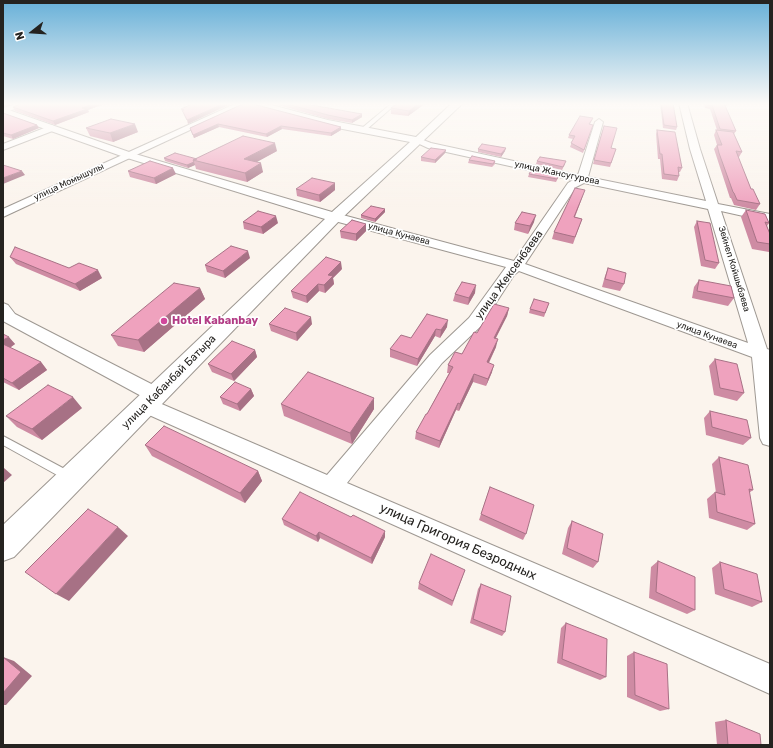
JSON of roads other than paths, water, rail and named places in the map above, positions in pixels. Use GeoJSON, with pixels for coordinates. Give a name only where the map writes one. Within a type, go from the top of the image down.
{"type":"FeatureCollection","features":[{"type":"Feature","properties":{"kind":"street"},"geometry":{"type":"LineString","coordinates":[[3,147],[26,138]]}},
{"type":"Feature","properties":{"kind":"street","name":"улица Кунаева"},"geometry":{"type":"LineString","coordinates":[[80,138],[128,155],[335,217],[518,266],[765,355]]}},
{"type":"Feature","properties":{"kind":"street","name":"улица Момышулы"},"geometry":{"type":"LineString","coordinates":[[3,213],[166,138]]}},
{"type":"Feature","properties":{"kind":"street","name":"улица Жансугурова"},"geometry":{"type":"LineString","coordinates":[[408,138],[428,145],[770,218]]}},
{"type":"Feature","properties":{"kind":"street","name":"улица Кабанбай Батыра"},"geometry":{"type":"LineString","coordinates":[[3,546],[335,217],[422,138]]}},
{"type":"Feature","properties":{"kind":"street"},"geometry":{"type":"LineString","coordinates":[[582,179],[594,138]]}},
{"type":"Feature","properties":{"kind":"street","name":"Зейнеп Койшыбаева"},"geometry":{"type":"LineString","coordinates":[[692,138],[714,207],[765,355],[770,438]]}},
{"type":"Feature","properties":{"kind":"street","name":"улица Жексенбаева"},"geometry":{"type":"LineString","coordinates":[[331,486],[436,359],[475,322],[509,272],[518,266],[572,185],[582,179]]}},
{"type":"Feature","properties":{"kind":"street","name":"улица Григория Безродных"},"geometry":{"type":"LineString","coordinates":[[3,308],[9,318],[150,400],[331,486],[770,679]]}},
{"type":"Feature","properties":{"kind":"lane"},"geometry":{"type":"LineString","coordinates":[[3,440],[71,478]]}},
{"type":"Feature","properties":{"kind":"place","name":"Hotel Kabanbay"},"geometry":{"type":"Point","coordinates":[164,321]}}]}
